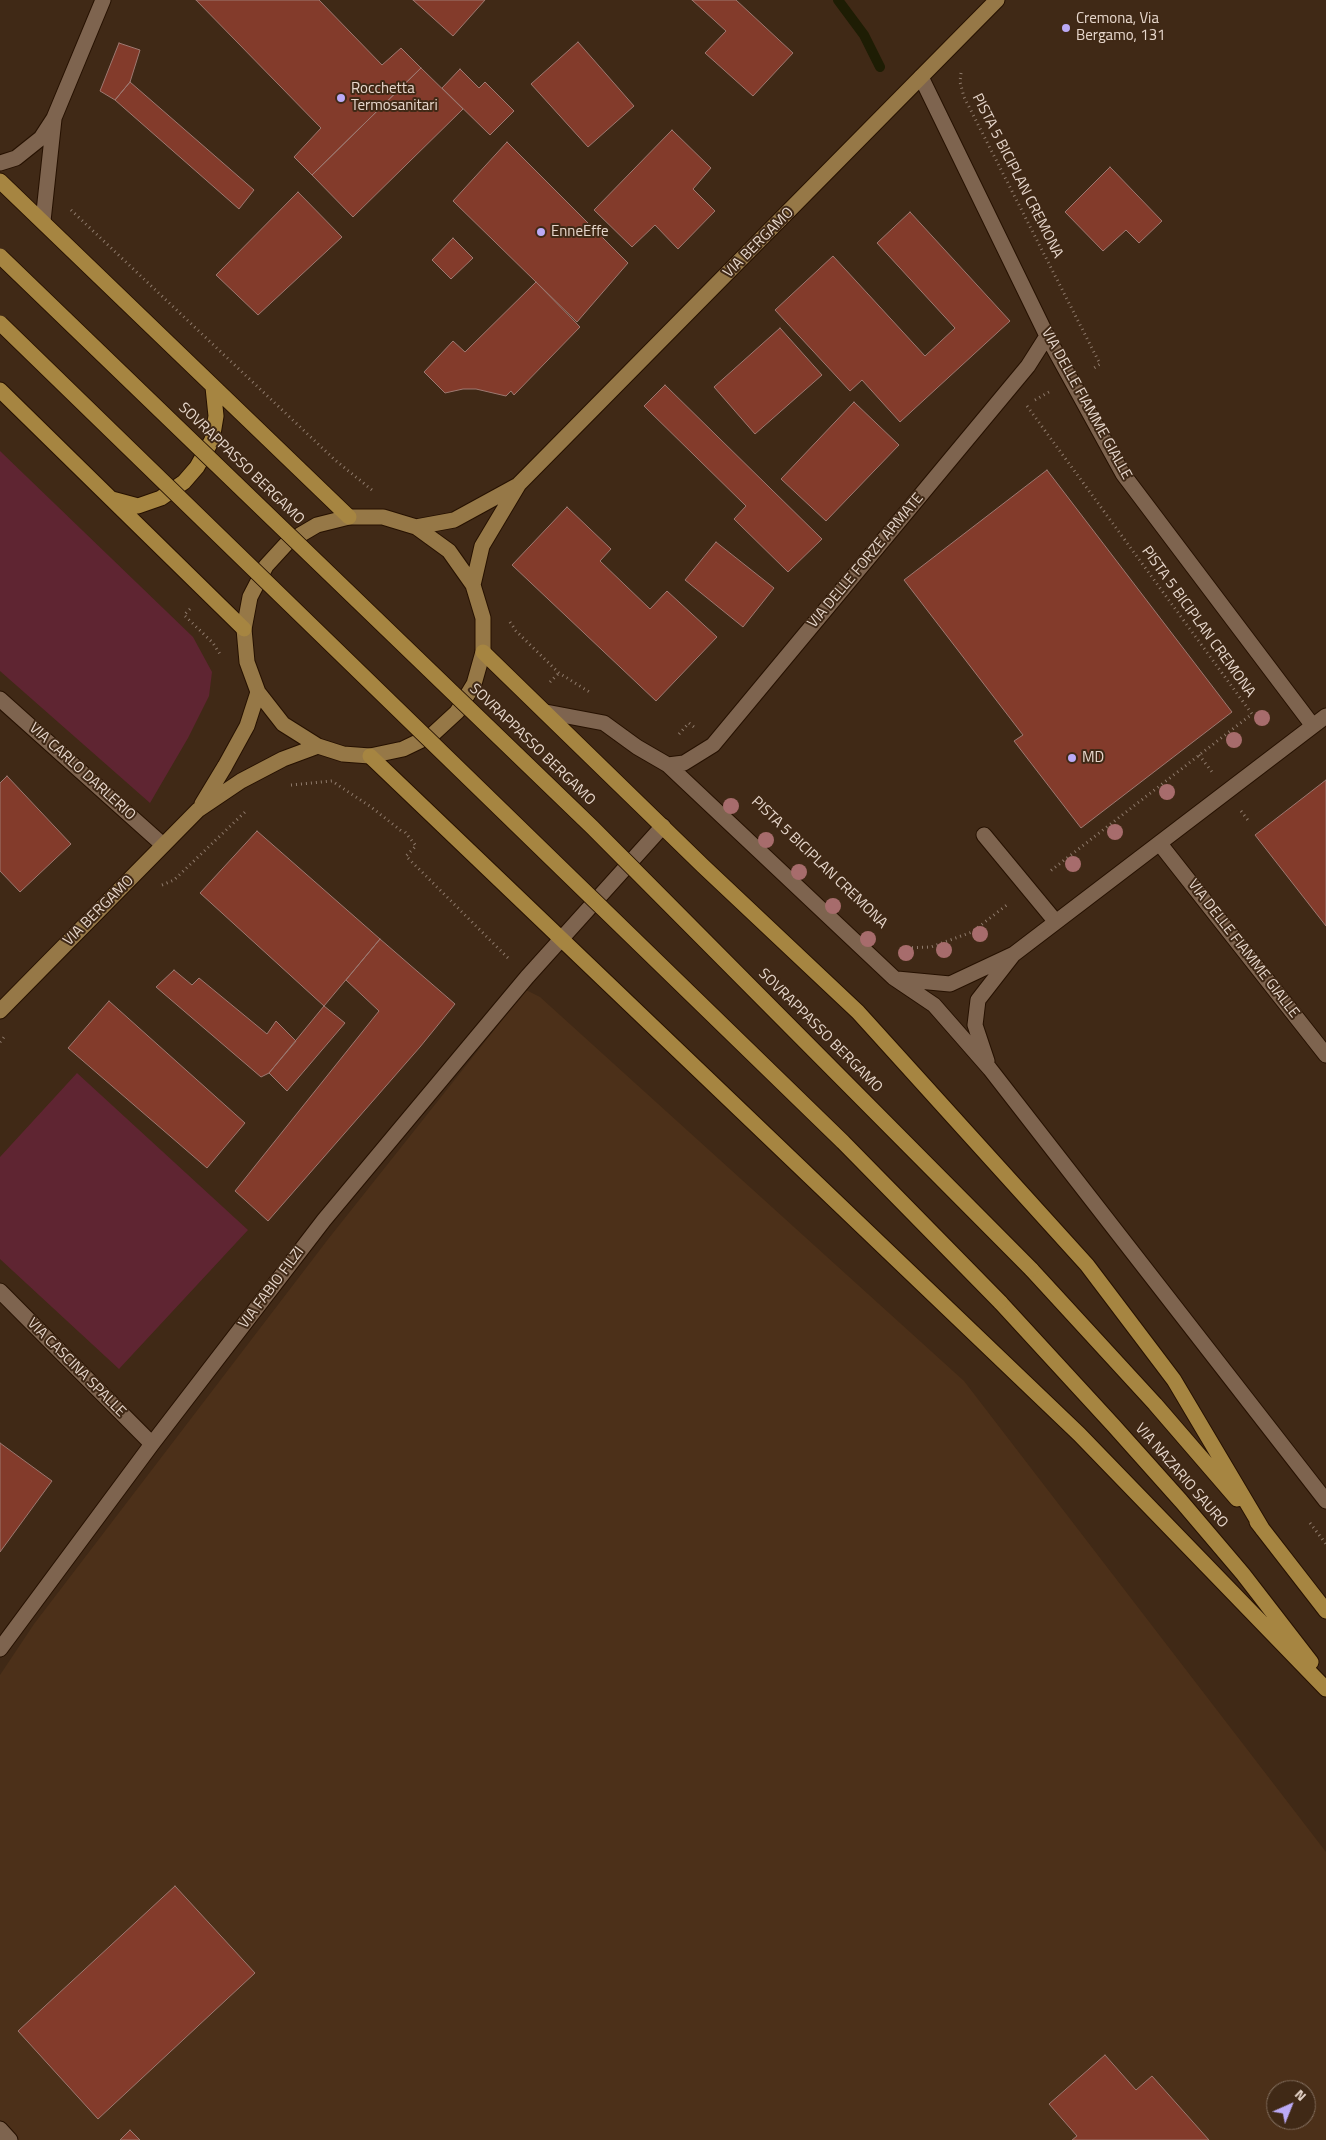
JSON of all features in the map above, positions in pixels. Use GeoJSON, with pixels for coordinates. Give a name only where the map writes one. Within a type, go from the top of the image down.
{"type":"FeatureCollection","features":[{"type":"Feature","properties":{"kind":"highway"},"geometry":{"type":"LineString","coordinates":[[0,181],[349,517]]}},
{"type":"Feature","properties":{"kind":"highway","name":"SOVRAPPASSO BERGAMO"},"geometry":{"type":"LineString","coordinates":[[0,256],[592,827],[1031,1269]]}},
{"type":"Feature","properties":{"kind":"highway","name":"VIA NAZARIO SAURO"},"geometry":{"type":"LineString","coordinates":[[0,324],[843,1142],[1000,1302],[1102,1412],[1181,1502],[1243,1574],[1326,1680]]}},
{"type":"Feature","properties":{"kind":"highway"},"geometry":{"type":"LineString","coordinates":[[110,499],[138,506],[161,498],[184,482],[197,466],[212,440],[216,416],[214,386]]}},
{"type":"Feature","properties":{"kind":"highway"},"geometry":{"type":"LineString","coordinates":[[0,390],[244,629]]}},
{"type":"Feature","properties":{"kind":"highway"},"geometry":{"type":"LineString","coordinates":[[483,652],[662,826],[858,1012],[1087,1265],[1174,1380],[1263,1530]]}},
{"type":"Feature","properties":{"kind":"highway"},"geometry":{"type":"LineString","coordinates":[[370,756],[1079,1434],[1326,1689]]}},
{"type":"Feature","properties":{"kind":"highway","name":"VIA NAZARIO SAURO"},"geometry":{"type":"LineString","coordinates":[[1031,1269],[1142,1389],[1263,1530],[1326,1611]]}},
{"type":"Feature","properties":{"kind":"main road","name":"VIA BERGAMO"},"geometry":{"type":"LineString","coordinates":[[473,585],[482,546],[520,484],[996,0]]}},
{"type":"Feature","properties":{"kind":"main road","name":"VIA BERGAMO"},"geometry":{"type":"LineString","coordinates":[[416,528],[454,520],[520,484]]}},
{"type":"Feature","properties":{"kind":"main road","name":"VIA BERGAMO"},"geometry":{"type":"LineString","coordinates":[[349,517],[383,517],[416,528],[449,552],[473,585],[483,618],[483,652],[474,684],[457,712],[432,735],[403,750],[370,756],[343,754],[318,746],[283,724],[258,692],[247,662],[244,629],[250,597],[266,566],[288,542],[317,525],[349,517]]}},
{"type":"Feature","properties":{"kind":"main road","name":"VIA BERGAMO"},"geometry":{"type":"LineString","coordinates":[[0,1011],[198,810],[247,726],[258,692]]}},
{"type":"Feature","properties":{"kind":"main road","name":"VIA BERGAMO"},"geometry":{"type":"LineString","coordinates":[[198,810],[250,777],[283,759],[318,746]]}},
{"type":"Feature","properties":{"kind":"street"},"geometry":{"type":"LineString","coordinates":[[0,163],[16,158],[41,138],[54,118],[103,0]]}},
{"type":"Feature","properties":{"kind":"street","name":"VIA DELLE FIAMME GIALLE"},"geometry":{"type":"LineString","coordinates":[[921,77],[1047,336],[1123,474],[1313,726]]}},
{"type":"Feature","properties":{"kind":"street"},"geometry":{"type":"LineString","coordinates":[[43,221],[54,118]]}},
{"type":"Feature","properties":{"kind":"street","name":"VIA DELLE FORZE ARMATE"},"geometry":{"type":"LineString","coordinates":[[668,765],[684,763],[712,745],[1028,366],[1047,336]]}},
{"type":"Feature","properties":{"kind":"street","name":"VIA CARLO DARLERIO"},"geometry":{"type":"LineString","coordinates":[[0,699],[164,845]]}},
{"type":"Feature","properties":{"kind":"street"},"geometry":{"type":"LineString","coordinates":[[546,712],[604,723],[637,747],[668,765],[894,978],[934,1005],[990,1069],[1326,1501]]}},
{"type":"Feature","properties":{"kind":"street"},"geometry":{"type":"LineString","coordinates":[[894,978],[950,984],[1014,954],[1326,716]]}},
{"type":"Feature","properties":{"kind":"street","name":"VIA FABIO FILZI"},"geometry":{"type":"LineString","coordinates":[[0,1649],[152,1444],[324,1220],[527,977],[662,826]]}},
{"type":"Feature","properties":{"kind":"street"},"geometry":{"type":"LineString","coordinates":[[984,835],[1056,922]]}},
{"type":"Feature","properties":{"kind":"street","name":"VIA DELLE FIAMME GIALLE"},"geometry":{"type":"LineString","coordinates":[[1160,844],[1326,1055]]}},
{"type":"Feature","properties":{"kind":"street"},"geometry":{"type":"LineString","coordinates":[[990,1069],[975,1025],[978,1000],[1014,954]]}},
{"type":"Feature","properties":{"kind":"street","name":"VIA CASCINA SPALLE"},"geometry":{"type":"LineString","coordinates":[[0,1291],[152,1444]]}},
{"type":"Feature","properties":{"kind":"street"},"geometry":{"type":"LineString","coordinates":[[0,2129],[10,2140]]}},
{"type":"Feature","properties":{"kind":"path","name":"PISTA 5 BICIPLAN CREMONA"},"geometry":{"type":"LineString","coordinates":[[962,64],[960,82],[964,96],[1100,364],[1088,371]]}},
{"type":"Feature","properties":{"kind":"path"},"geometry":{"type":"LineString","coordinates":[[47,187],[328,453],[374,492]]}},
{"type":"Feature","properties":{"kind":"path","name":"PISTA 5 BICIPLAN CREMONA"},"geometry":{"type":"LineString","coordinates":[[1027,405],[1252,714],[1046,874]]}},
{"type":"Feature","properties":{"kind":"path"},"geometry":{"type":"LineString","coordinates":[[184,615],[213,642],[223,660]]}},
{"type":"Feature","properties":{"kind":"path"},"geometry":{"type":"LineString","coordinates":[[508,617],[516,631],[559,673],[555,678]]}},
{"type":"Feature","properties":{"kind":"path"},"geometry":{"type":"LineString","coordinates":[[1199,755],[1208,768]]}},
{"type":"Feature","properties":{"kind":"path"},"geometry":{"type":"LineString","coordinates":[[283,789],[291,785],[332,781],[371,807],[404,833],[416,846],[406,856],[527,977]]}},
{"type":"Feature","properties":{"kind":"path"},"geometry":{"type":"LineString","coordinates":[[174,880],[245,812]]}},
{"type":"Feature","properties":{"kind":"path"},"geometry":{"type":"LineString","coordinates":[[404,833],[408,829]]}},
{"type":"Feature","properties":{"kind":"path"},"geometry":{"type":"LineString","coordinates":[[900,948],[931,946],[972,932],[1014,900]]}},
{"type":"Feature","properties":{"kind":"shaded area"},"geometry":{"type":"Polygon","coordinates":[[[0,451],[193,637],[212,672],[209,696],[188,738],[150,803],[0,671],[0,451]]]}},
{"type":"Feature","properties":{"kind":"shaded area"},"geometry":{"type":"Polygon","coordinates":[[[526,990],[540,997],[964,1381],[1326,1852],[1326,2140],[0,2140],[0,1675],[34,1624],[329,1238],[526,990]]]}},
{"type":"Feature","properties":{"kind":"shaded area"},"geometry":{"type":"Polygon","coordinates":[[[77,1073],[248,1230],[119,1369],[0,1259],[0,1157],[77,1073]]]}},
{"type":"Feature","properties":{"kind":"building","name":"Rocchetta Termosanitari"},"geometry":{"type":"Polygon","coordinates":[[[196,0],[319,0],[382,65],[401,48],[421,68],[312,175],[294,157],[321,128],[196,0]]]}},
{"type":"Feature","properties":{"kind":"building"},"geometry":{"type":"Polygon","coordinates":[[[413,0],[485,0],[453,36],[413,0]]]}},
{"type":"Feature","properties":{"kind":"building"},"geometry":{"type":"Polygon","coordinates":[[[692,0],[736,0],[793,53],[753,96],[705,53],[726,31],[692,0]]]}},
{"type":"Feature","properties":{"kind":"building"},"geometry":{"type":"Polygon","coordinates":[[[578,42],[634,106],[588,147],[531,84],[578,42]]]}},
{"type":"Feature","properties":{"kind":"building"},"geometry":{"type":"Polygon","coordinates":[[[119,43],[140,50],[130,82],[115,100],[100,91],[119,43]]]}},
{"type":"Feature","properties":{"kind":"building"},"geometry":{"type":"Polygon","coordinates":[[[421,68],[463,109],[353,217],[312,175],[421,68]]]}},
{"type":"Feature","properties":{"kind":"building"},"geometry":{"type":"Polygon","coordinates":[[[460,69],[479,88],[485,82],[514,111],[490,135],[442,88],[460,69]]]}},
{"type":"Feature","properties":{"kind":"building"},"geometry":{"type":"Polygon","coordinates":[[[130,82],[254,190],[239,209],[115,100],[130,82]]]}},
{"type":"Feature","properties":{"kind":"building"},"geometry":{"type":"Polygon","coordinates":[[[672,130],[711,168],[693,189],[715,211],[678,249],[655,225],[632,247],[594,210],[672,130]]]}},
{"type":"Feature","properties":{"kind":"building","name":"EnneEffe"},"geometry":{"type":"Polygon","coordinates":[[[507,142],[628,263],[577,322],[453,201],[507,142]]]}},
{"type":"Feature","properties":{"kind":"building"},"geometry":{"type":"Polygon","coordinates":[[[1110,167],[1162,221],[1139,243],[1126,230],[1103,251],[1065,212],[1110,167]]]}},
{"type":"Feature","properties":{"kind":"building"},"geometry":{"type":"Polygon","coordinates":[[[298,192],[342,237],[258,315],[216,275],[298,192]]]}},
{"type":"Feature","properties":{"kind":"building"},"geometry":{"type":"Polygon","coordinates":[[[910,212],[1010,321],[900,422],[862,380],[850,391],[775,310],[833,256],[925,356],[955,328],[877,243],[910,212]]]}},
{"type":"Feature","properties":{"kind":"building"},"geometry":{"type":"Polygon","coordinates":[[[453,238],[473,258],[451,279],[432,260],[453,238]]]}},
{"type":"Feature","properties":{"kind":"building","name":"EnneEffe"},"geometry":{"type":"Polygon","coordinates":[[[536,282],[580,327],[514,395],[511,391],[506,396],[476,389],[463,389],[445,393],[424,372],[453,341],[465,352],[536,282]]]}},
{"type":"Feature","properties":{"kind":"building"},"geometry":{"type":"Polygon","coordinates":[[[780,328],[822,375],[755,434],[714,387],[780,328]]]}},
{"type":"Feature","properties":{"kind":"building"},"geometry":{"type":"Polygon","coordinates":[[[665,385],[822,539],[788,572],[734,519],[746,506],[644,406],[665,385]]]}},
{"type":"Feature","properties":{"kind":"building"},"geometry":{"type":"Polygon","coordinates":[[[854,402],[899,445],[826,521],[781,479],[854,402]]]}},
{"type":"Feature","properties":{"kind":"building"},"geometry":{"type":"Polygon","coordinates":[[[1047,470],[1232,712],[1081,828],[1014,741],[1023,735],[904,580],[1047,470]]]}},
{"type":"Feature","properties":{"kind":"building"},"geometry":{"type":"Polygon","coordinates":[[[567,507],[611,549],[600,561],[650,609],[667,591],[717,637],[656,701],[512,565],[567,507]]]}},
{"type":"Feature","properties":{"kind":"building"},"geometry":{"type":"Polygon","coordinates":[[[716,542],[774,588],[743,627],[685,580],[716,542]]]}},
{"type":"Feature","properties":{"kind":"building"},"geometry":{"type":"Polygon","coordinates":[[[7,776],[71,844],[20,892],[0,871],[0,783],[7,776]]]}},
{"type":"Feature","properties":{"kind":"building"},"geometry":{"type":"Polygon","coordinates":[[[1326,780],[1326,926],[1255,835],[1326,780]]]}},
{"type":"Feature","properties":{"kind":"building"},"geometry":{"type":"Polygon","coordinates":[[[257,831],[380,939],[324,1006],[200,893],[257,831]]]}},
{"type":"Feature","properties":{"kind":"building"},"geometry":{"type":"Polygon","coordinates":[[[380,939],[455,1004],[420,1047],[268,1221],[235,1191],[379,1011],[346,980],[380,939]]]}},
{"type":"Feature","properties":{"kind":"building"},"geometry":{"type":"Polygon","coordinates":[[[174,970],[192,985],[199,978],[267,1034],[276,1021],[296,1041],[269,1073],[261,1077],[156,987],[174,970]]]}},
{"type":"Feature","properties":{"kind":"building"},"geometry":{"type":"Polygon","coordinates":[[[109,1001],[245,1123],[207,1168],[68,1048],[109,1001]]]}},
{"type":"Feature","properties":{"kind":"building"},"geometry":{"type":"Polygon","coordinates":[[[324,1006],[345,1023],[287,1091],[269,1073],[324,1006]]]}},
{"type":"Feature","properties":{"kind":"building"},"geometry":{"type":"Polygon","coordinates":[[[0,1443],[52,1481],[0,1552],[0,1443]]]}},
{"type":"Feature","properties":{"kind":"building"},"geometry":{"type":"Polygon","coordinates":[[[175,1886],[255,1973],[98,2119],[18,2031],[175,1886]]]}},
{"type":"Feature","properties":{"kind":"building"},"geometry":{"type":"Polygon","coordinates":[[[1105,2055],[1136,2090],[1152,2076],[1209,2140],[1072,2140],[1077,2136],[1049,2104],[1105,2055]]]}},
{"type":"Feature","properties":{"kind":"building"},"geometry":{"type":"Polygon","coordinates":[[[130,2130],[140,2140],[120,2140],[130,2130]]]}},
{"type":"Feature","properties":{"kind":"waterway"},"geometry":{"type":"LineString","coordinates":[[838,0],[864,35],[880,67]]}},
{"type":"Feature","properties":{"kind":"place","name":"Cremona, Via Bergamo, 131"},"geometry":{"type":"Point","coordinates":[1066,28]}},
{"type":"Feature","properties":{"kind":"place","name":"Rocchetta Termosanitari"},"geometry":{"type":"Point","coordinates":[341,98]}},
{"type":"Feature","properties":{"kind":"place","name":"EnneEffe"},"geometry":{"type":"Point","coordinates":[541,232]}},
{"type":"Feature","properties":{"kind":"place","name":"MD"},"geometry":{"type":"Point","coordinates":[1072,758]}}]}
